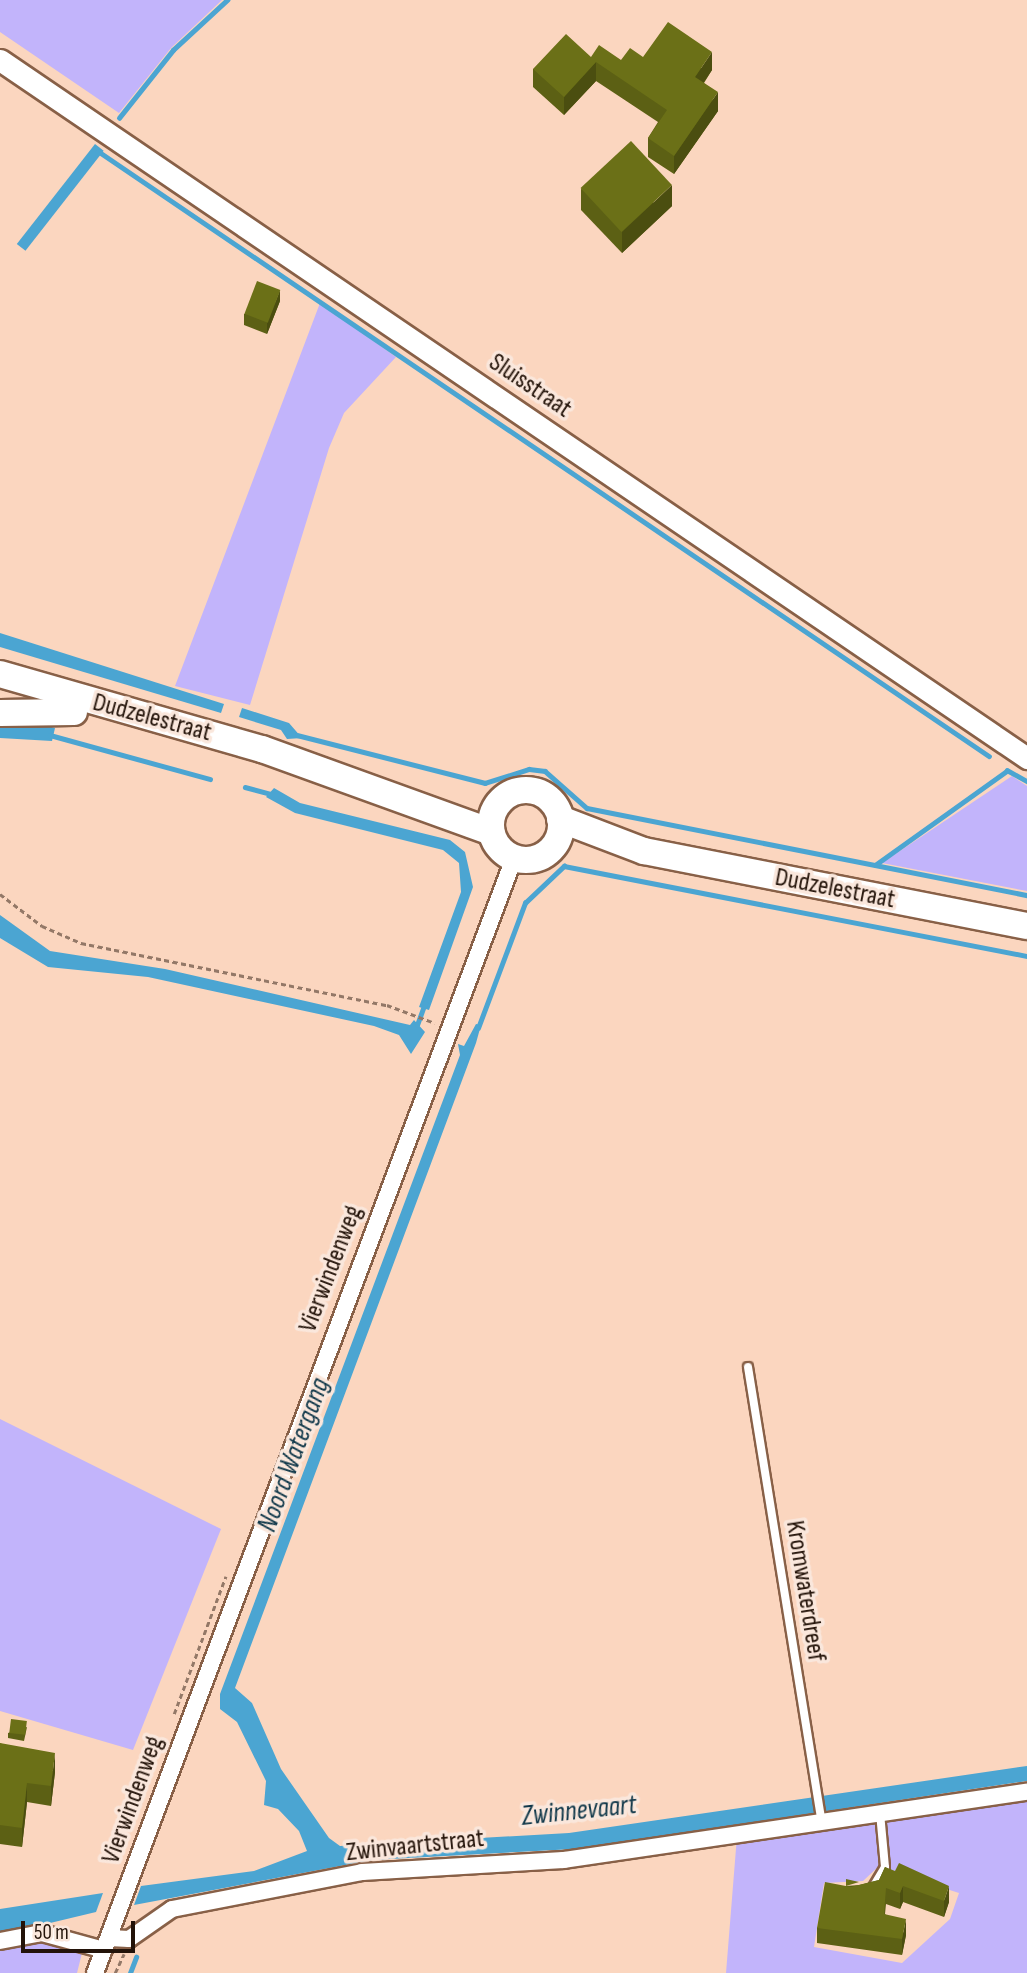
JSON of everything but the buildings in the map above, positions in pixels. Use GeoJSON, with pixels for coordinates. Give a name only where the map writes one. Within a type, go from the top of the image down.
{"type":"FeatureCollection","features":[{"type":"Feature","properties":{"kind":"main road","name":"Dudzelestraat"},"geometry":{"type":"LineString","coordinates":[[0,674],[262,749],[303,767],[408,797],[491,832]]}},
{"type":"Feature","properties":{"kind":"main road","name":"Dudzelestraat"},"geometry":{"type":"LineString","coordinates":[[0,692],[257,762],[303,767]]}},
{"type":"Feature","properties":{"kind":"main road"},"geometry":{"type":"LineString","coordinates":[[0,713],[74,712]]}},
{"type":"Feature","properties":{"kind":"main road"},"geometry":{"type":"LineString","coordinates":[[520,790],[533,791],[556,806],[558,832],[537,858],[514,858],[491,832],[497,805],[520,790]]}},
{"type":"Feature","properties":{"kind":"main road","name":"Dudzelestraat"},"geometry":{"type":"LineString","coordinates":[[408,797],[497,805]]}},
{"type":"Feature","properties":{"kind":"main road","name":"Dudzelestraat"},"geometry":{"type":"LineString","coordinates":[[558,832],[616,854],[644,851],[1027,926]]}},
{"type":"Feature","properties":{"kind":"street","name":"Sluisstraat"},"geometry":{"type":"LineString","coordinates":[[0,60],[1027,758]]}},
{"type":"Feature","properties":{"kind":"street","name":"Vierwindenweg"},"geometry":{"type":"LineString","coordinates":[[95,1973],[514,858]]}},
{"type":"Feature","properties":{"kind":"street","name":"Zwinvaartstraat"},"geometry":{"type":"LineString","coordinates":[[129,1939],[172,1909],[362,1872],[564,1860],[821,1818],[880,1813],[1027,1793]]}},
{"type":"Feature","properties":{"kind":"street"},"geometry":{"type":"LineString","coordinates":[[0,1941],[42,1933],[106,1944],[129,1939]]}},
{"type":"Feature","properties":{"kind":"lane","name":"Kromwaterdreef"},"geometry":{"type":"LineString","coordinates":[[748,1367],[821,1818]]}},
{"type":"Feature","properties":{"kind":"lane"},"geometry":{"type":"LineString","coordinates":[[860,1896],[885,1867],[880,1813]]}},
{"type":"Feature","properties":{"kind":"path"},"geometry":{"type":"LineString","coordinates":[[0,894],[32,920],[81,943],[405,1009],[431,1019]]}},
{"type":"Feature","properties":{"kind":"path"},"geometry":{"type":"LineString","coordinates":[[115,1973],[129,1939]]}},
{"type":"Feature","properties":{"kind":"shaded area"},"geometry":{"type":"Polygon","coordinates":[[[0,0],[222,0],[171,48],[119,113],[0,32],[0,0]]]}},
{"type":"Feature","properties":{"kind":"shaded area"},"geometry":{"type":"Polygon","coordinates":[[[320,303],[396,357],[344,413],[329,448],[250,705],[175,686],[320,303]]]}},
{"type":"Feature","properties":{"kind":"shaded area"},"geometry":{"type":"Polygon","coordinates":[[[1012,776],[1027,786],[1027,891],[882,863],[1012,776]]]}},
{"type":"Feature","properties":{"kind":"shaded area"},"geometry":{"type":"Polygon","coordinates":[[[0,1419],[221,1529],[133,1750],[0,1711],[0,1419]]]}},
{"type":"Feature","properties":{"kind":"shaded area"},"geometry":{"type":"Polygon","coordinates":[[[1027,1796],[1027,1973],[726,1973],[737,1836],[825,1831],[1027,1796]],[[878,1867],[863,1881],[824,1883],[814,1947],[902,1963],[950,1919],[959,1893],[878,1867]]]}},
{"type":"Feature","properties":{"kind":"shaded area"},"geometry":{"type":"Polygon","coordinates":[[[44,1939],[83,1949],[77,1973],[0,1973],[0,1946],[44,1939]]]}},
{"type":"Feature","properties":{"kind":"water"},"geometry":{"type":"Polygon","coordinates":[[[95,144],[104,151],[25,251],[17,244],[95,144]]]}},
{"type":"Feature","properties":{"kind":"water"},"geometry":{"type":"Polygon","coordinates":[[[0,633],[224,704],[221,713],[0,647],[0,633]]]}},
{"type":"Feature","properties":{"kind":"water"},"geometry":{"type":"Polygon","coordinates":[[[242,708],[289,723],[302,738],[287,739],[281,730],[239,717],[242,708]]]}},
{"type":"Feature","properties":{"kind":"water"},"geometry":{"type":"Polygon","coordinates":[[[44,725],[55,728],[52,741],[0,738],[0,727],[44,725]]]}},
{"type":"Feature","properties":{"kind":"water"},"geometry":{"type":"Polygon","coordinates":[[[274,788],[300,803],[450,840],[465,852],[473,887],[429,1010],[419,1007],[461,892],[459,863],[443,850],[295,813],[266,797],[274,788]]]}},
{"type":"Feature","properties":{"kind":"water"},"geometry":{"type":"Polygon","coordinates":[[[0,915],[50,951],[165,969],[410,1025],[414,1020],[425,1032],[411,1054],[399,1035],[374,1026],[148,977],[48,967],[0,938],[0,915]]]}},
{"type":"Feature","properties":{"kind":"water","name":"Zwinnevaart"},"geometry":{"type":"Polygon","coordinates":[[[476,1024],[481,1025],[476,1043],[235,1688],[252,1703],[281,1769],[329,1838],[340,1846],[569,1833],[1027,1766],[1027,1781],[574,1849],[372,1860],[134,1905],[141,1886],[254,1871],[307,1851],[299,1831],[278,1809],[264,1805],[266,1781],[237,1722],[220,1709],[220,1694],[460,1055],[458,1044],[464,1046],[476,1024]]]}},
{"type":"Feature","properties":{"kind":"water"},"geometry":{"type":"Polygon","coordinates":[[[103,1893],[96,1912],[0,1935],[0,1909],[103,1893]]]}},
{"type":"Feature","properties":{"kind":"waterway"},"geometry":{"type":"LineString","coordinates":[[119,118],[173,50],[227,0]]}},
{"type":"Feature","properties":{"kind":"waterway"},"geometry":{"type":"LineString","coordinates":[[98,151],[989,756]]}},
{"type":"Feature","properties":{"kind":"waterway"},"geometry":{"type":"LineString","coordinates":[[50,735],[210,779]]}},
{"type":"Feature","properties":{"kind":"waterway"},"geometry":{"type":"LineString","coordinates":[[297,735],[485,783],[529,769],[545,771],[587,808],[1027,895]]}},
{"type":"Feature","properties":{"kind":"waterway"},"geometry":{"type":"LineString","coordinates":[[1007,770],[1027,781]]}},
{"type":"Feature","properties":{"kind":"waterway"},"geometry":{"type":"LineString","coordinates":[[875,865],[1007,771]]}},
{"type":"Feature","properties":{"kind":"waterway"},"geometry":{"type":"LineString","coordinates":[[245,787],[272,794]]}},
{"type":"Feature","properties":{"kind":"waterway"},"geometry":{"type":"LineString","coordinates":[[478,1028],[525,903],[564,866],[1027,956]]}},
{"type":"Feature","properties":{"kind":"waterway"},"geometry":{"type":"LineString","coordinates":[[417,1025],[425,1003]]}},
{"type":"Feature","properties":{"kind":"waterway"},"geometry":{"type":"LineString","coordinates":[[130,1973],[136,1957]]}},
{"type":"Feature","properties":{"kind":"water label","name":"Noord Watergang"},"geometry":{"type":"Point","coordinates":[294,1455]}}]}
